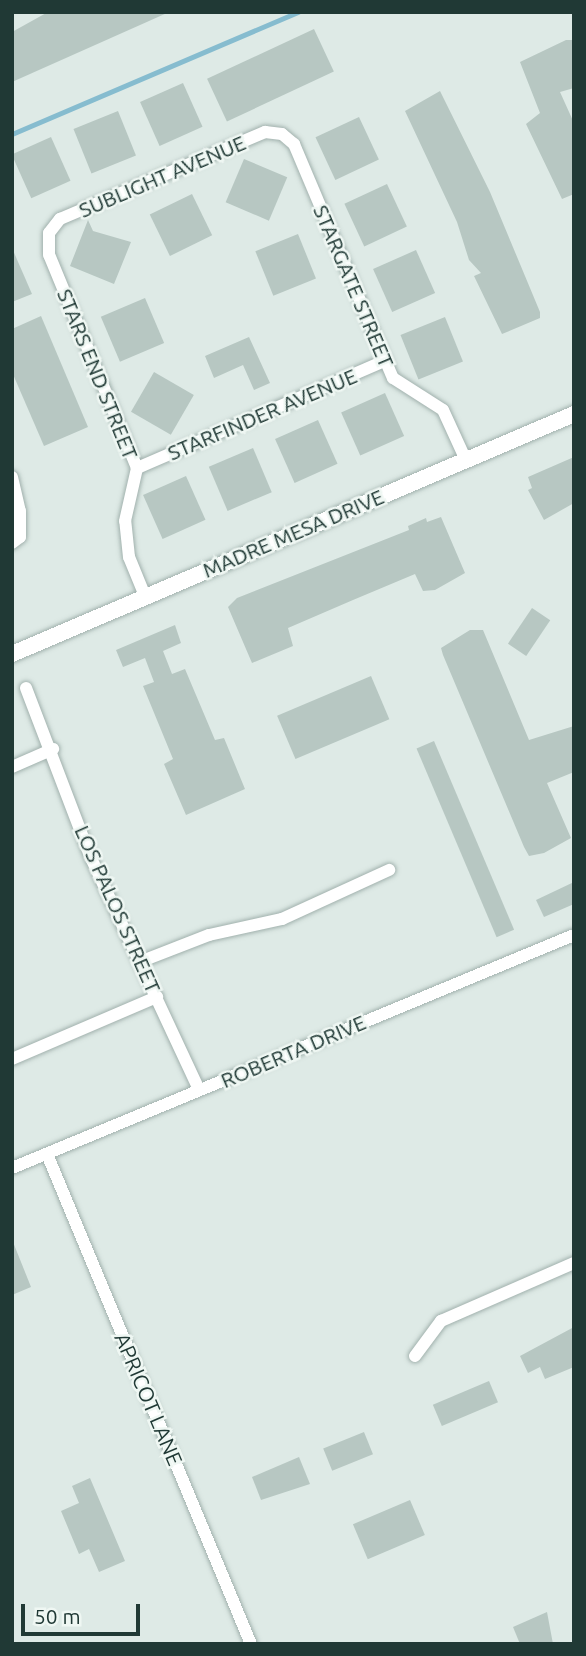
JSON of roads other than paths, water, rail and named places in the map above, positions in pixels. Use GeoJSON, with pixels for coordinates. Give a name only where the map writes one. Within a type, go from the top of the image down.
{"type":"FeatureCollection","features":[{"type":"Feature","properties":{"kind":"street","name":"SUBLIGHT AVENUE"},"geometry":{"type":"LineString","coordinates":[[48,233],[60,219],[265,132],[282,134]]}},
{"type":"Feature","properties":{"kind":"street","name":"STARGATE STREET"},"geometry":{"type":"LineString","coordinates":[[282,134],[294,144],[393,378],[443,410],[465,458]]}},
{"type":"Feature","properties":{"kind":"street","name":"STARS END STREET"},"geometry":{"type":"LineString","coordinates":[[48,233],[49,255],[137,468],[125,522],[128,558],[145,596]]}},
{"type":"Feature","properties":{"kind":"street","name":"STARFINDER AVENUE"},"geometry":{"type":"LineString","coordinates":[[137,468],[386,360]]}},
{"type":"Feature","properties":{"kind":"street","name":"MADRE MESA DRIVE"},"geometry":{"type":"LineString","coordinates":[[12,654],[465,458],[574,414]]}},
{"type":"Feature","properties":{"kind":"street"},"geometry":{"type":"LineString","coordinates":[[12,477],[16,540]]}},
{"type":"Feature","properties":{"kind":"street","name":"LOS PALOS STREET"},"geometry":{"type":"LineString","coordinates":[[26,688],[53,749],[91,858],[142,961],[199,1090]]}},
{"type":"Feature","properties":{"kind":"street"},"geometry":{"type":"LineString","coordinates":[[12,767],[53,749]]}},
{"type":"Feature","properties":{"kind":"street"},"geometry":{"type":"LineString","coordinates":[[142,961],[209,934],[282,919],[389,870]]}},
{"type":"Feature","properties":{"kind":"street","name":"ROBERTA DRIVE"},"geometry":{"type":"LineString","coordinates":[[12,1168],[574,934]]}},
{"type":"Feature","properties":{"kind":"street"},"geometry":{"type":"LineString","coordinates":[[12,1059],[157,997]]}},
{"type":"Feature","properties":{"kind":"street","name":"APRICOT LANE"},"geometry":{"type":"LineString","coordinates":[[47,1154],[251,1644]]}},
{"type":"Feature","properties":{"kind":"street"},"geometry":{"type":"LineString","coordinates":[[415,1356],[441,1321],[574,1263]]}},
{"type":"Feature","properties":{"kind":"waterway"},"geometry":{"type":"LineString","coordinates":[[12,134],[298,12]]}}]}
